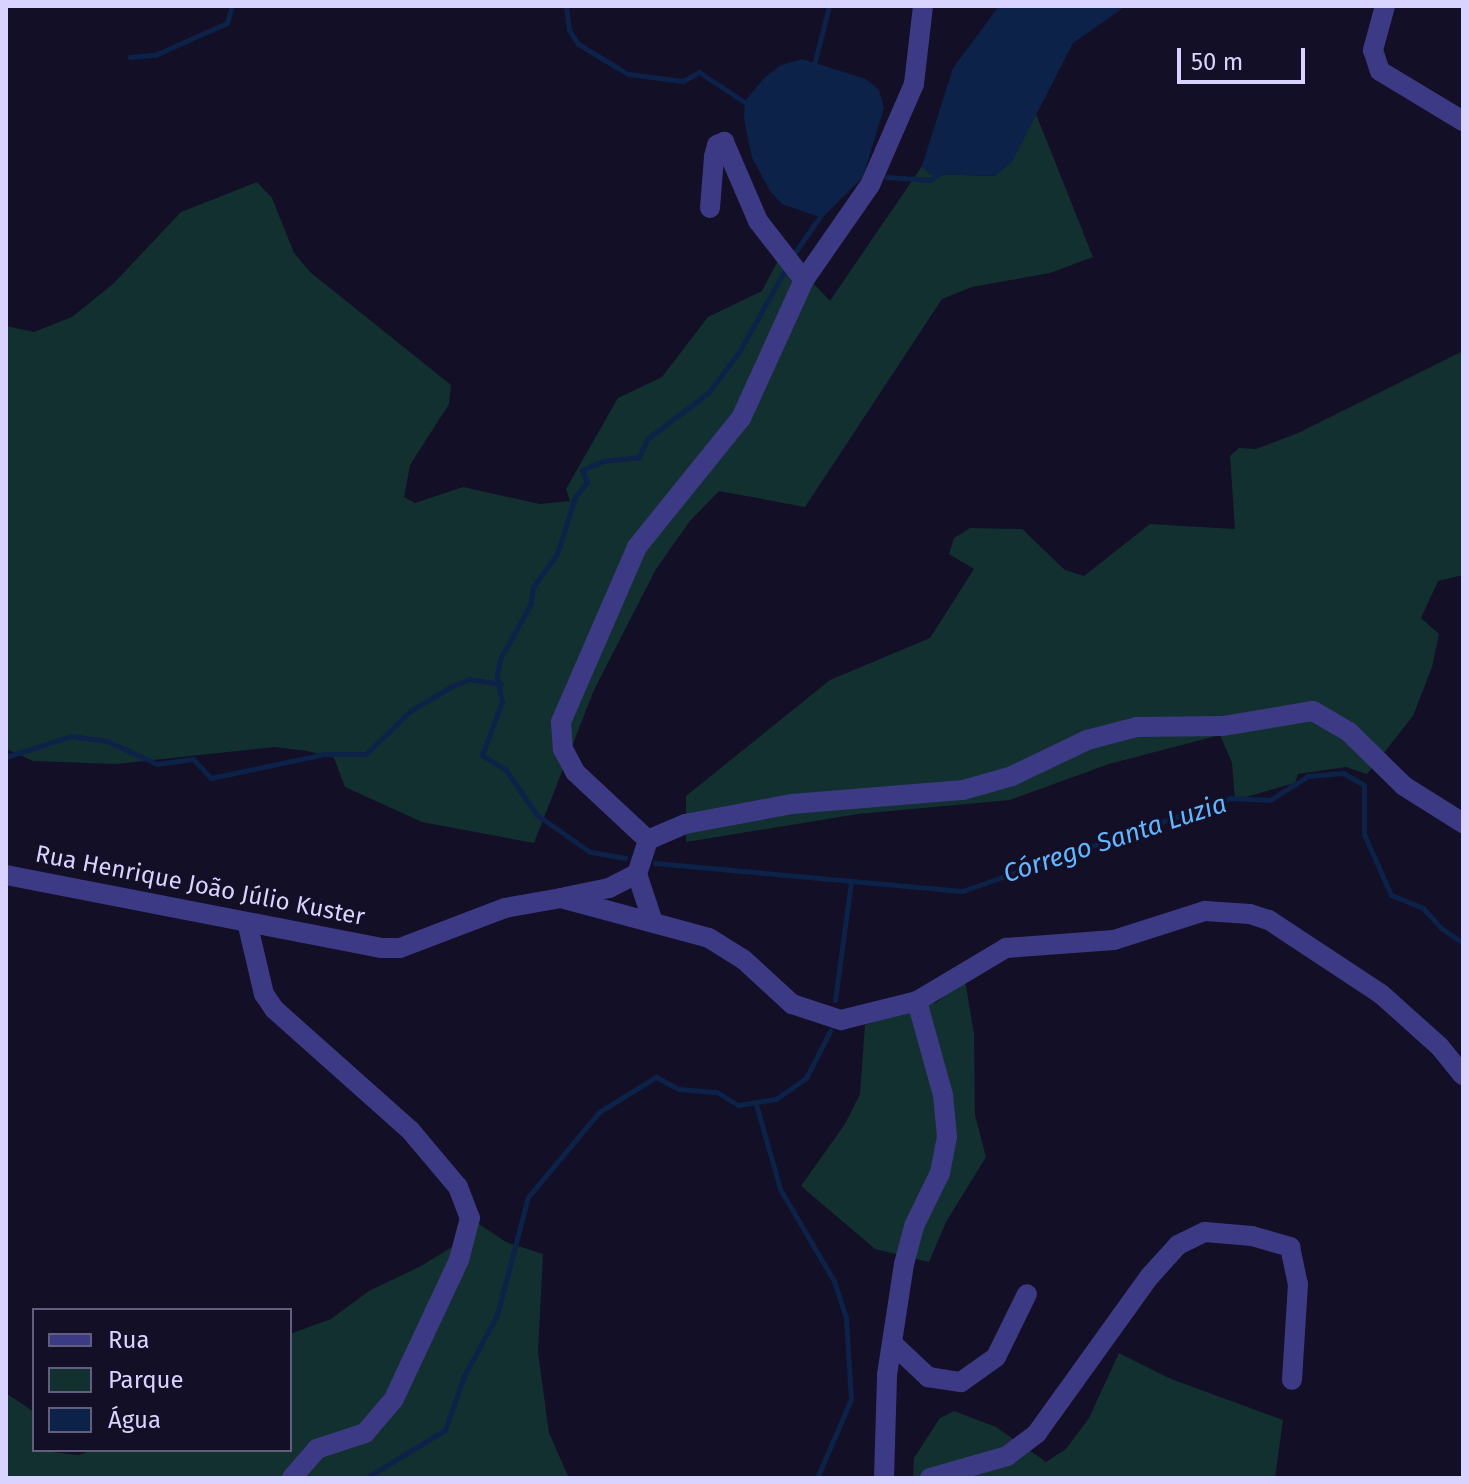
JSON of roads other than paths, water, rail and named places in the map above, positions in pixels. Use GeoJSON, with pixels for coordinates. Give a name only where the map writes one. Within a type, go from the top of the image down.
{"type":"FeatureCollection","features":[{"type":"Feature","properties":{"kind":"street"},"geometry":{"type":"LineString","coordinates":[[648,840],[575,772],[561,740],[561,722],[637,547],[741,418],[804,280],[870,185],[893,123],[908,101],[921,49],[923,6]]}},
{"type":"Feature","properties":{"kind":"street"},"geometry":{"type":"LineString","coordinates":[[1385,6],[1373,50],[1380,71],[1463,121]]}},
{"type":"Feature","properties":{"kind":"street"},"geometry":{"type":"LineString","coordinates":[[710,208],[714,157],[717,145],[724,142],[758,221],[804,280]]}},
{"type":"Feature","properties":{"kind":"street"},"geometry":{"type":"LineString","coordinates":[[653,922],[637,874],[648,840],[685,824],[792,804],[963,790],[1012,776],[1087,740],[1137,727],[1223,726],[1313,711],[1349,732],[1404,786],[1463,823]]}},
{"type":"Feature","properties":{"kind":"street"},"geometry":{"type":"LineString","coordinates":[[561,898],[609,888],[637,874]]}},
{"type":"Feature","properties":{"kind":"street","name":"Rua Henrique João Júlio Kuster"},"geometry":{"type":"LineString","coordinates":[[6,875],[56,882],[248,926],[400,948],[505,908],[561,898],[653,922],[729,949],[792,1004],[819,1017],[865,1017],[917,1001],[1006,948],[1114,940],[1205,911],[1250,914],[1269,920],[1381,994],[1440,1047],[1463,1075]]}},
{"type":"Feature","properties":{"kind":"street"},"geometry":{"type":"LineString","coordinates":[[248,926],[264,994],[274,1009],[410,1130],[458,1187],[470,1218],[459,1260],[394,1399],[365,1433],[317,1449],[292,1478]]}},
{"type":"Feature","properties":{"kind":"street"},"geometry":{"type":"LineString","coordinates":[[884,1478],[892,1343],[914,1226],[940,1173],[947,1137],[943,1095],[917,1001]]}},
{"type":"Feature","properties":{"kind":"street"},"geometry":{"type":"LineString","coordinates":[[930,1478],[1007,1456],[1037,1433],[1150,1276],[1178,1245],[1205,1232],[1252,1236],[1290,1247],[1298,1284],[1292,1380]]}},
{"type":"Feature","properties":{"kind":"street"},"geometry":{"type":"LineString","coordinates":[[892,1343],[928,1377],[961,1382],[996,1357],[1027,1294]]}},
{"type":"Feature","properties":{"kind":"water"},"geometry":{"type":"Polygon","coordinates":[[[999,6],[1126,6],[1073,43],[1012,162],[995,176],[930,174],[922,166],[953,68],[999,6]]]}},
{"type":"Feature","properties":{"kind":"water"},"geometry":{"type":"Polygon","coordinates":[[[802,59],[866,79],[879,90],[884,108],[863,177],[822,218],[782,204],[770,191],[752,158],[744,119],[745,101],[764,78],[781,65],[802,59]]]}},
{"type":"Feature","properties":{"kind":"waterway"},"geometry":{"type":"LineString","coordinates":[[130,57],[155,55],[227,23],[232,6]]}},
{"type":"Feature","properties":{"kind":"waterway"},"geometry":{"type":"LineString","coordinates":[[566,6],[569,30],[578,44],[628,74],[683,81],[699,72],[749,105]]}},
{"type":"Feature","properties":{"kind":"waterway"},"geometry":{"type":"LineString","coordinates":[[814,65],[829,6]]}},
{"type":"Feature","properties":{"kind":"waterway","name":"Córrego Santa Luzia"},"geometry":{"type":"LineString","coordinates":[[887,177],[930,180],[945,170]]}},
{"type":"Feature","properties":{"kind":"waterway","name":"Córrego Santa Luzia"},"geometry":{"type":"LineString","coordinates":[[794,254],[823,212]]}},
{"type":"Feature","properties":{"kind":"waterway","name":"Córrego Santa Luzia"},"geometry":{"type":"LineString","coordinates":[[625,858],[590,852],[537,815],[505,769],[482,755],[502,702],[497,676],[500,659],[531,603],[533,587],[557,554],[575,497],[587,482],[582,470],[603,461],[639,457],[647,439],[708,393],[739,352],[786,268]]}},
{"type":"Feature","properties":{"kind":"waterway"},"geometry":{"type":"LineString","coordinates":[[6,757],[71,736],[107,741],[157,764],[193,759],[211,778],[325,754],[366,754],[410,711],[452,686],[469,679],[501,684]]}},
{"type":"Feature","properties":{"kind":"waterway","name":"Córrego Santa Luzia"},"geometry":{"type":"LineString","coordinates":[[655,863],[962,891],[1230,798],[1270,800],[1308,776],[1343,773],[1364,785],[1364,834],[1391,895],[1423,908],[1441,928],[1463,943]]}},
{"type":"Feature","properties":{"kind":"waterway"},"geometry":{"type":"LineString","coordinates":[[835,1000],[851,882]]}},
{"type":"Feature","properties":{"kind":"waterway"},"geometry":{"type":"LineString","coordinates":[[366,1478],[445,1430],[464,1376],[497,1315],[528,1197],[599,1112],[656,1077],[679,1089],[717,1092],[738,1105],[776,1099],[806,1078],[830,1031]]}},
{"type":"Feature","properties":{"kind":"waterway"},"geometry":{"type":"LineString","coordinates":[[756,1104],[780,1189],[834,1281],[846,1318],[851,1399],[817,1478]]}}]}
